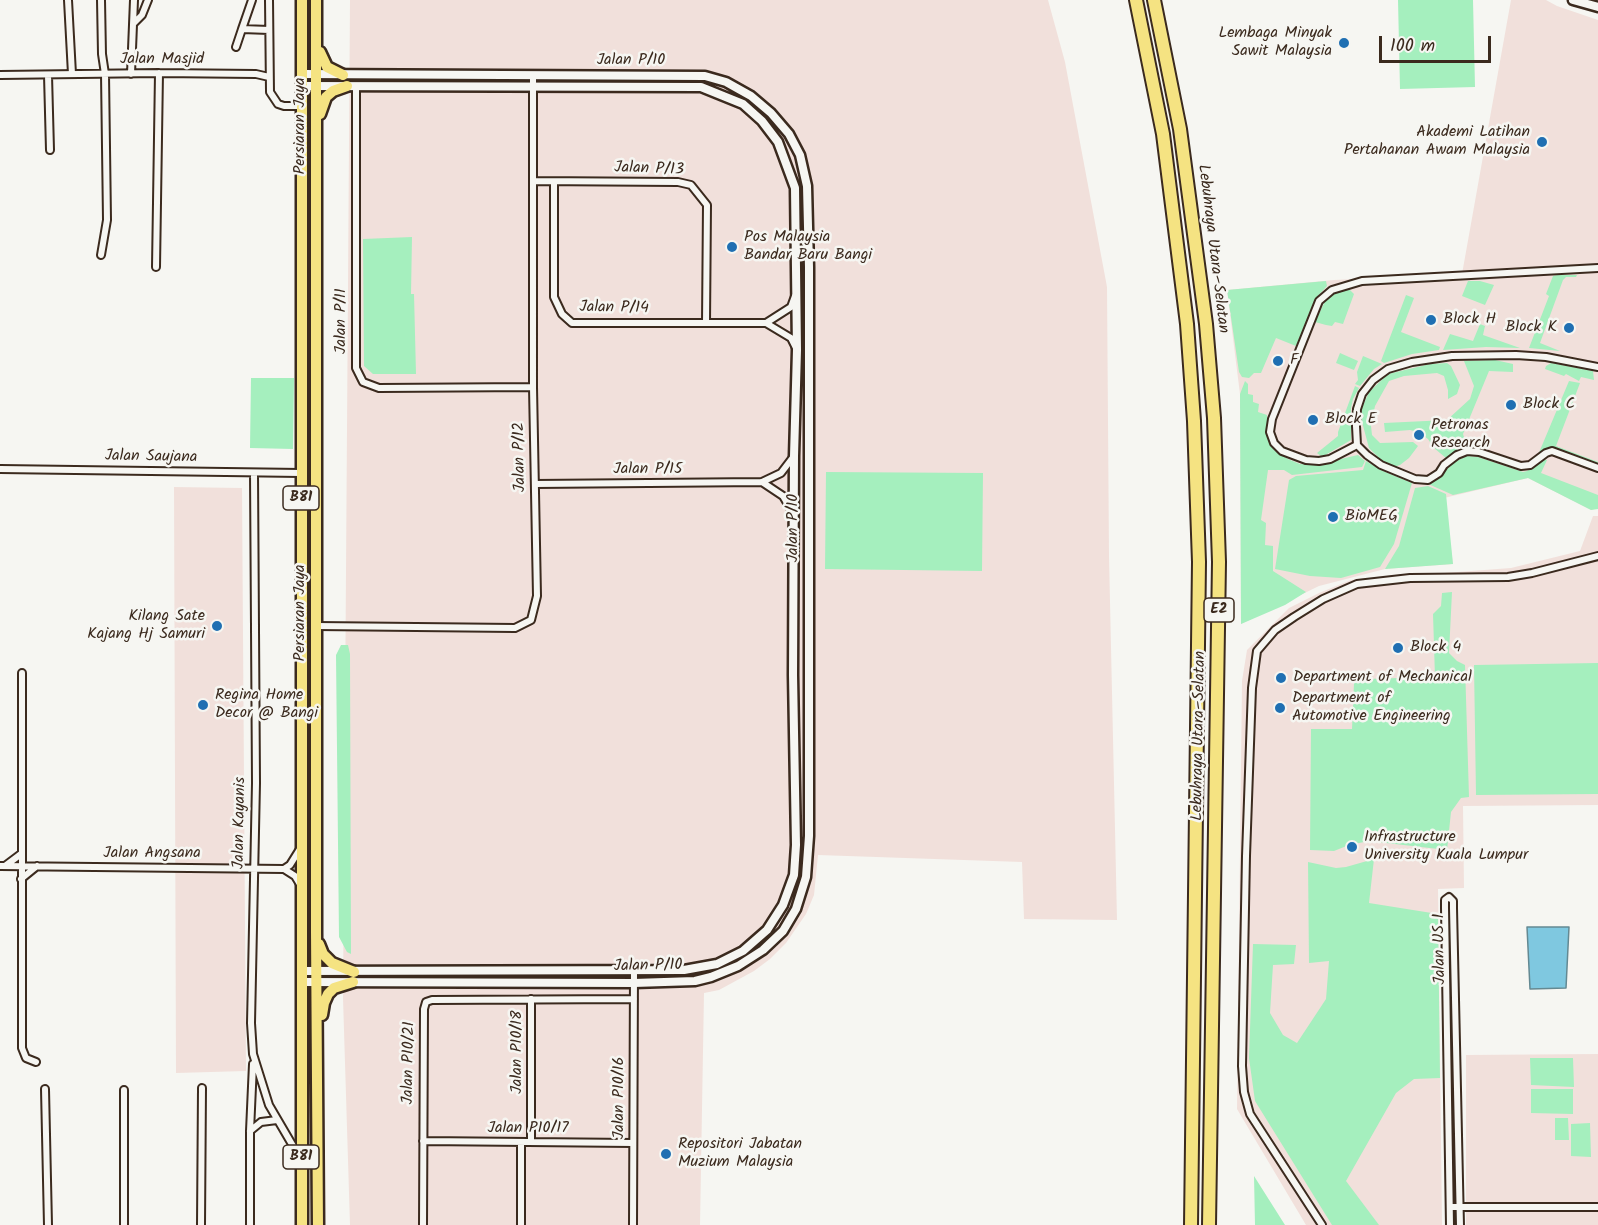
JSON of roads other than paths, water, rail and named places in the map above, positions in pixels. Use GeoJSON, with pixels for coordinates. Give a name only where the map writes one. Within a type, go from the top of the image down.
{"type":"FeatureCollection","features":[{"type":"Feature","properties":{"kind":"highway","name":"Lebuhraya Utara–Selatan"},"geometry":{"type":"LineString","coordinates":[[1136,0],[1163,135],[1187,324],[1194,421],[1199,562],[1191,1225]]}},
{"type":"Feature","properties":{"kind":"highway","name":"Lebuhraya Utara–Selatan"},"geometry":{"type":"LineString","coordinates":[[1154,0],[1180,129],[1206,324],[1214,418],[1219,562],[1209,1225]]}},
{"type":"Feature","properties":{"kind":"main road","name":"Persiaran Jaya"},"geometry":{"type":"LineString","coordinates":[[302,0],[302,1225]]}},
{"type":"Feature","properties":{"kind":"main road","name":"Persiaran Jaya"},"geometry":{"type":"LineString","coordinates":[[316,0],[315,626],[318,1225]]}},
{"type":"Feature","properties":{"kind":"main road"},"geometry":{"type":"LineString","coordinates":[[316,41],[324,64],[349,83],[326,97],[316,126]]}},
{"type":"Feature","properties":{"kind":"main road"},"geometry":{"type":"LineString","coordinates":[[316,932],[320,948],[327,959],[353,977],[334,988],[324,1003],[318,1082]]}},
{"type":"Feature","properties":{"kind":"street"},"geometry":{"type":"LineString","coordinates":[[68,0],[72,74]]}},
{"type":"Feature","properties":{"kind":"street"},"geometry":{"type":"LineString","coordinates":[[101,0],[102,54],[105,74],[107,220],[101,255]]}},
{"type":"Feature","properties":{"kind":"street"},"geometry":{"type":"LineString","coordinates":[[131,74],[134,0]]}},
{"type":"Feature","properties":{"kind":"street"},"geometry":{"type":"LineString","coordinates":[[134,23],[142,15],[148,0]]}},
{"type":"Feature","properties":{"kind":"street"},"geometry":{"type":"LineString","coordinates":[[236,47],[252,0]]}},
{"type":"Feature","properties":{"kind":"street"},"geometry":{"type":"LineString","coordinates":[[268,0],[270,92],[278,104],[302,106]]}},
{"type":"Feature","properties":{"kind":"street"},"geometry":{"type":"LineString","coordinates":[[1572,0],[1598,7]]}},
{"type":"Feature","properties":{"kind":"street"},"geometry":{"type":"LineString","coordinates":[[242,29],[269,30]]}},
{"type":"Feature","properties":{"kind":"street"},"geometry":{"type":"LineString","coordinates":[[156,267],[159,73]]}},
{"type":"Feature","properties":{"kind":"street","name":"Jalan Masjid"},"geometry":{"type":"LineString","coordinates":[[0,75],[159,73],[256,74],[269,77]]}},
{"type":"Feature","properties":{"kind":"street","name":"Jalan P/10"},"geometry":{"type":"LineString","coordinates":[[302,74],[317,80],[349,83],[533,87],[701,87],[743,104],[762,121],[778,142],[795,188],[797,350],[793,686],[796,844],[794,875],[783,905],[767,930],[743,951],[717,964],[684,970],[353,977]]}},
{"type":"Feature","properties":{"kind":"street"},"geometry":{"type":"LineString","coordinates":[[48,75],[50,150]]}},
{"type":"Feature","properties":{"kind":"street","name":"Jalan P/10"},"geometry":{"type":"LineString","coordinates":[[302,976],[634,983],[694,981],[711,977],[738,966],[763,950],[783,931],[796,909],[806,877],[809,836],[807,186],[800,155],[789,134],[771,113],[751,96],[726,82],[705,76],[533,75],[349,83]]}},
{"type":"Feature","properties":{"kind":"street","name":"Jalan P/12"},"geometry":{"type":"LineString","coordinates":[[315,626],[515,628],[531,620],[537,596],[533,387],[533,75]]}},
{"type":"Feature","properties":{"kind":"street","name":"Jalan P/10"},"geometry":{"type":"LineString","coordinates":[[302,86],[317,80]]}},
{"type":"Feature","properties":{"kind":"street","name":"Jalan P/11"},"geometry":{"type":"LineString","coordinates":[[349,83],[356,368],[363,382],[379,388],[533,387]]}},
{"type":"Feature","properties":{"kind":"street","name":"Jalan P/13"},"geometry":{"type":"LineString","coordinates":[[533,181],[678,182],[691,185],[707,205],[706,323]]}},
{"type":"Feature","properties":{"kind":"street","name":"Jalan P/14"},"geometry":{"type":"LineString","coordinates":[[554,182],[554,297],[562,314],[572,323],[766,323]]}},
{"type":"Feature","properties":{"kind":"street"},"geometry":{"type":"LineString","coordinates":[[1357,446],[1330,459],[1306,460],[1282,451],[1274,443],[1270,432],[1272,419],[1319,301],[1332,290],[1362,282],[1598,268]]}},
{"type":"Feature","properties":{"kind":"street"},"geometry":{"type":"LineString","coordinates":[[796,293],[791,307],[766,323],[790,338],[797,350]]}},
{"type":"Feature","properties":{"kind":"street"},"geometry":{"type":"LineString","coordinates":[[1357,446],[1357,408],[1362,394],[1373,380],[1388,369],[1412,362],[1483,354],[1546,357],[1598,367]]}},
{"type":"Feature","properties":{"kind":"street"},"geometry":{"type":"LineString","coordinates":[[1357,446],[1381,465],[1415,479],[1428,480],[1439,473],[1444,465],[1457,455],[1467,451],[1479,452],[1521,466],[1530,465],[1552,451],[1598,468]]}},
{"type":"Feature","properties":{"kind":"street"},"geometry":{"type":"LineString","coordinates":[[794,456],[782,472],[762,482],[783,496],[794,516]]}},
{"type":"Feature","properties":{"kind":"street","name":"Jalan Saujana"},"geometry":{"type":"LineString","coordinates":[[0,469],[301,473]]}},
{"type":"Feature","properties":{"kind":"street","name":"Jalan Kayanis"},"geometry":{"type":"LineString","coordinates":[[254,473],[256,783],[251,1023],[253,1054],[263,1091],[277,1120],[302,1161]]}},
{"type":"Feature","properties":{"kind":"street","name":"Jalan P/15"},"geometry":{"type":"LineString","coordinates":[[535,484],[762,482]]}},
{"type":"Feature","properties":{"kind":"street"},"geometry":{"type":"LineString","coordinates":[[1322,1225],[1250,1114],[1244,1092],[1242,1066],[1246,856],[1252,688],[1257,651],[1275,630],[1294,617],[1323,599],[1357,584],[1410,578],[1508,577],[1598,556]]}},
{"type":"Feature","properties":{"kind":"street"},"geometry":{"type":"LineString","coordinates":[[22,673],[22,1048],[26,1058],[36,1062]]}},
{"type":"Feature","properties":{"kind":"street"},"geometry":{"type":"LineString","coordinates":[[301,847],[294,860],[284,869],[295,876],[302,888]]}},
{"type":"Feature","properties":{"kind":"street"},"geometry":{"type":"LineString","coordinates":[[21,854],[38,866],[21,879]]}},
{"type":"Feature","properties":{"kind":"street"},"geometry":{"type":"LineString","coordinates":[[21,854],[3,866],[21,879]]}},
{"type":"Feature","properties":{"kind":"street","name":"Jalan Angsana"},"geometry":{"type":"LineString","coordinates":[[3,866],[284,869]]}},
{"type":"Feature","properties":{"kind":"street","name":"Jalan US 1"},"geometry":{"type":"LineString","coordinates":[[1450,1225],[1445,908],[1445,900],[1449,897],[1453,901],[1460,1225]]}},
{"type":"Feature","properties":{"kind":"street","name":"Jalan P10/16"},"geometry":{"type":"LineString","coordinates":[[633,1225],[634,971]]}},
{"type":"Feature","properties":{"kind":"street","name":"Jalan P10/18"},"geometry":{"type":"LineString","coordinates":[[531,999],[531,1142]]}},
{"type":"Feature","properties":{"kind":"street","name":"Jalan P10/21"},"geometry":{"type":"LineString","coordinates":[[423,1225],[424,1008],[426,1002],[432,1000],[634,999]]}},
{"type":"Feature","properties":{"kind":"street"},"geometry":{"type":"LineString","coordinates":[[250,1225],[253,1054]]}},
{"type":"Feature","properties":{"kind":"street"},"geometry":{"type":"LineString","coordinates":[[201,1225],[202,1088]]}},
{"type":"Feature","properties":{"kind":"street"},"geometry":{"type":"LineString","coordinates":[[45,1089],[48,1225]]}},
{"type":"Feature","properties":{"kind":"street"},"geometry":{"type":"LineString","coordinates":[[124,1089],[124,1225]]}},
{"type":"Feature","properties":{"kind":"street"},"geometry":{"type":"LineString","coordinates":[[250,1131],[261,1122],[277,1120]]}},
{"type":"Feature","properties":{"kind":"street","name":"Jalan P10/17"},"geometry":{"type":"LineString","coordinates":[[423,1141],[633,1143]]}},
{"type":"Feature","properties":{"kind":"street"},"geometry":{"type":"LineString","coordinates":[[521,1142],[522,1225]]}},
{"type":"Feature","properties":{"kind":"street"},"geometry":{"type":"LineString","coordinates":[[1450,1207],[1598,1208]]}},
{"type":"Feature","properties":{"kind":"water"},"geometry":{"type":"Polygon","coordinates":[[[1527,927],[1569,927],[1566,988],[1530,989],[1527,927]]]}},
{"type":"Feature","properties":{"kind":"place","name":"Lembaga Minyak Sawit Malaysia"},"geometry":{"type":"Point","coordinates":[1344,43]}},
{"type":"Feature","properties":{"kind":"place","name":"Akademi Latihan Pertahanan Awam Malaysia"},"geometry":{"type":"Point","coordinates":[1542,142]}},
{"type":"Feature","properties":{"kind":"place","name":"Pos Malaysia Bandar Baru Bangi"},"geometry":{"type":"Point","coordinates":[732,247]}},
{"type":"Feature","properties":{"kind":"place","name":"Block H"},"geometry":{"type":"Point","coordinates":[1431,320]}},
{"type":"Feature","properties":{"kind":"place","name":"Block K"},"geometry":{"type":"Point","coordinates":[1569,328]}},
{"type":"Feature","properties":{"kind":"place","name":"F"},"geometry":{"type":"Point","coordinates":[1278,361]}},
{"type":"Feature","properties":{"kind":"place","name":"Block C"},"geometry":{"type":"Point","coordinates":[1511,405]}},
{"type":"Feature","properties":{"kind":"place","name":"Block E"},"geometry":{"type":"Point","coordinates":[1313,420]}},
{"type":"Feature","properties":{"kind":"place","name":"Petronas Research"},"geometry":{"type":"Point","coordinates":[1419,435]}},
{"type":"Feature","properties":{"kind":"place","name":"BioMEG"},"geometry":{"type":"Point","coordinates":[1333,517]}},
{"type":"Feature","properties":{"kind":"place","name":"Kilang Sate Kajang Hj Samuri"},"geometry":{"type":"Point","coordinates":[217,626]}},
{"type":"Feature","properties":{"kind":"place","name":"Block 4"},"geometry":{"type":"Point","coordinates":[1398,648]}},
{"type":"Feature","properties":{"kind":"place","name":"Department of Mechanical"},"geometry":{"type":"Point","coordinates":[1281,678]}},
{"type":"Feature","properties":{"kind":"place","name":"Regina Home Decor @ Bangi"},"geometry":{"type":"Point","coordinates":[203,705]}},
{"type":"Feature","properties":{"kind":"place","name":"Department of Automotive Engineering"},"geometry":{"type":"Point","coordinates":[1280,708]}},
{"type":"Feature","properties":{"kind":"place","name":"Infrastructure University Kuala Lumpur"},"geometry":{"type":"Point","coordinates":[1352,847]}},
{"type":"Feature","properties":{"kind":"place","name":"Repositori Jabatan Muzium Malaysia"},"geometry":{"type":"Point","coordinates":[666,1154]}}]}
